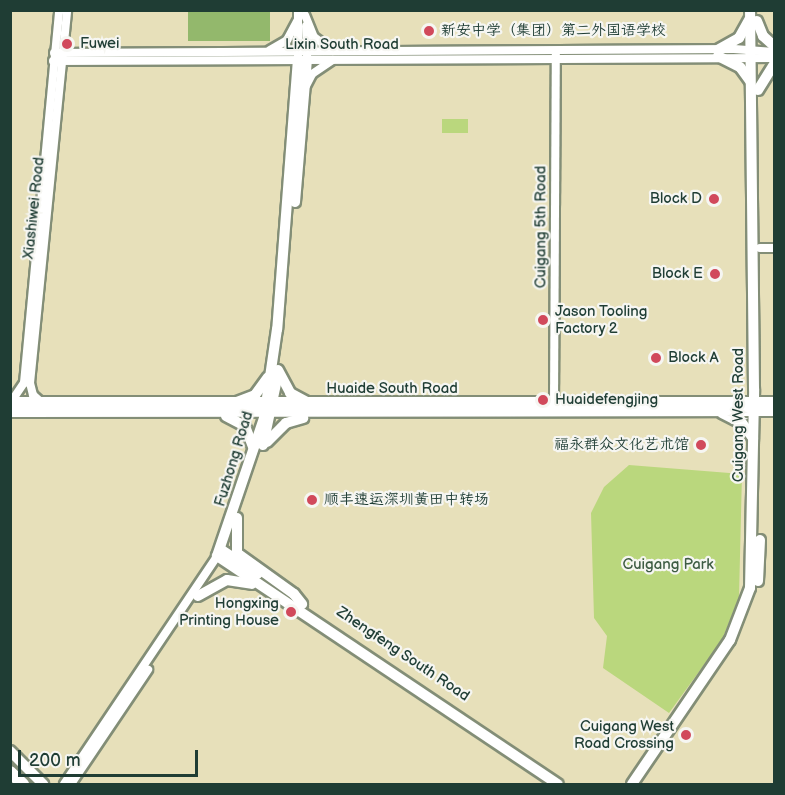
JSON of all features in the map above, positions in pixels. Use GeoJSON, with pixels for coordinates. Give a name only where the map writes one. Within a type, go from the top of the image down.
{"type":"FeatureCollection","features":[{"type":"Feature","properties":{"kind":"highway"},"geometry":{"type":"LineString","coordinates":[[10,772],[23,784]]}},
{"type":"Feature","properties":{"kind":"main road"},"geometry":{"type":"LineString","coordinates":[[754,15],[763,36],[774,46]]}},
{"type":"Feature","properties":{"kind":"main road"},"geometry":{"type":"LineString","coordinates":[[754,15],[739,38],[719,52],[740,67],[754,87],[774,64]]}},
{"type":"Feature","properties":{"kind":"main road","name":"Cuigang West Road"},"geometry":{"type":"LineString","coordinates":[[640,784],[736,644],[753,609],[760,566],[754,15]]}},
{"type":"Feature","properties":{"kind":"main road","name":"Fuzhong Road"},"geometry":{"type":"LineString","coordinates":[[274,372],[296,82],[303,56]]}},
{"type":"Feature","properties":{"kind":"main road","name":"Fuzhong Road"},"geometry":{"type":"LineString","coordinates":[[221,554],[237,518],[269,409],[304,98],[303,56]]}},
{"type":"Feature","properties":{"kind":"main road","name":"Cuigang West Road"},"geometry":{"type":"LineString","coordinates":[[632,784],[730,640],[746,607],[752,566],[754,441],[758,407],[760,248],[754,87]]}},
{"type":"Feature","properties":{"kind":"main road"},"geometry":{"type":"LineString","coordinates":[[223,405],[255,395],[274,372],[293,396],[321,409]]}},
{"type":"Feature","properties":{"kind":"main road","name":"Huaide South Road"},"geometry":{"type":"LineString","coordinates":[[11,402],[223,405],[269,409],[713,411],[758,407],[774,402]]}},
{"type":"Feature","properties":{"kind":"main road","name":"Huaide South Road"},"geometry":{"type":"LineString","coordinates":[[321,409],[554,403],[758,407],[774,411]]}},
{"type":"Feature","properties":{"kind":"main road","name":"Huaide South Road"},"geometry":{"type":"LineString","coordinates":[[10,412],[214,414],[269,409]]}},
{"type":"Feature","properties":{"kind":"main road"},"geometry":{"type":"LineString","coordinates":[[214,414],[235,419],[245,426],[257,450],[286,423],[321,409]]}},
{"type":"Feature","properties":{"kind":"main road"},"geometry":{"type":"LineString","coordinates":[[713,411],[742,423],[754,441]]}},
{"type":"Feature","properties":{"kind":"main road","name":"Fuzhong Road"},"geometry":{"type":"LineString","coordinates":[[221,554],[257,450]]}},
{"type":"Feature","properties":{"kind":"main road"},"geometry":{"type":"LineString","coordinates":[[237,518],[237,553],[294,594],[302,604]]}},
{"type":"Feature","properties":{"kind":"main road","name":"Zhengfeng South Road"},"geometry":{"type":"LineString","coordinates":[[221,554],[276,595],[558,784]]}},
{"type":"Feature","properties":{"kind":"main road","name":"Zhengfeng South Road"},"geometry":{"type":"LineString","coordinates":[[221,554],[302,604],[569,784]]}},
{"type":"Feature","properties":{"kind":"main road"},"geometry":{"type":"LineString","coordinates":[[198,596],[232,579],[276,595]]}},
{"type":"Feature","properties":{"kind":"main road"},"geometry":{"type":"LineString","coordinates":[[10,752],[43,784]]}},
{"type":"Feature","properties":{"kind":"street","name":"Xiashiwei Road"},"geometry":{"type":"LineString","coordinates":[[42,403],[33,395],[30,383],[58,57],[58,10]]}},
{"type":"Feature","properties":{"kind":"street","name":"Xiashiwei Road"},"geometry":{"type":"LineString","coordinates":[[11,402],[24,383],[58,57],[67,10]]}},
{"type":"Feature","properties":{"kind":"street"},"geometry":{"type":"LineString","coordinates":[[262,52],[287,40],[301,14]]}},
{"type":"Feature","properties":{"kind":"street"},"geometry":{"type":"LineString","coordinates":[[301,14],[314,38],[323,46],[346,55]]}},
{"type":"Feature","properties":{"kind":"street"},"geometry":{"type":"LineString","coordinates":[[301,14],[303,56]]}},
{"type":"Feature","properties":{"kind":"street","name":"Lixin South Road"},"geometry":{"type":"LineString","coordinates":[[58,57],[262,52],[303,56]]}},
{"type":"Feature","properties":{"kind":"street","name":"Lixin South Road"},"geometry":{"type":"LineString","coordinates":[[58,57],[274,59],[346,55],[719,52],[754,54],[774,58]]}},
{"type":"Feature","properties":{"kind":"street","name":"Lixin South Road"},"geometry":{"type":"LineString","coordinates":[[754,54],[774,52]]}},
{"type":"Feature","properties":{"kind":"street","name":"Cuigang 5th Road"},"geometry":{"type":"LineString","coordinates":[[554,403],[556,54]]}},
{"type":"Feature","properties":{"kind":"street"},"geometry":{"type":"LineString","coordinates":[[304,98],[312,74],[321,66],[346,55]]}},
{"type":"Feature","properties":{"kind":"street"},"geometry":{"type":"LineString","coordinates":[[274,59],[287,64],[296,82]]}},
{"type":"Feature","properties":{"kind":"street"},"geometry":{"type":"LineString","coordinates":[[760,248],[774,248]]}},
{"type":"Feature","properties":{"kind":"street","name":"Fuzhong Road"},"geometry":{"type":"LineString","coordinates":[[71,784],[198,596],[221,554]]}},
{"type":"Feature","properties":{"kind":"street","name":"Fuzhong Road"},"geometry":{"type":"LineString","coordinates":[[64,784],[221,554]]}},
{"type":"Feature","properties":{"kind":"green space"},"geometry":{"type":"Polygon","coordinates":[[[188,11],[270,11],[270,41],[188,41],[188,11]]]}},
{"type":"Feature","properties":{"kind":"green space"},"geometry":{"type":"Polygon","coordinates":[[[442,119],[468,119],[468,133],[442,133],[442,119]]]}},
{"type":"Feature","properties":{"kind":"green space","name":"Cuigang Park"},"geometry":{"type":"Polygon","coordinates":[[[629,465],[742,474],[739,597],[722,640],[669,713],[603,668],[607,636],[594,618],[591,513],[604,487],[629,465]]]}},
{"type":"Feature","properties":{"kind":"place","name":"新安中学（集团）第二外国语学校"},"geometry":{"type":"Point","coordinates":[429,31]}},
{"type":"Feature","properties":{"kind":"place","name":"Fuwei"},"geometry":{"type":"Point","coordinates":[67,44]}},
{"type":"Feature","properties":{"kind":"place","name":"Block D"},"geometry":{"type":"Point","coordinates":[714,199]}},
{"type":"Feature","properties":{"kind":"place","name":"Block E"},"geometry":{"type":"Point","coordinates":[715,274]}},
{"type":"Feature","properties":{"kind":"place","name":"Jason Tooling Factory 2"},"geometry":{"type":"Point","coordinates":[543,320]}},
{"type":"Feature","properties":{"kind":"place","name":"Block A"},"geometry":{"type":"Point","coordinates":[656,358]}},
{"type":"Feature","properties":{"kind":"place","name":"Huaidefengjing"},"geometry":{"type":"Point","coordinates":[543,400]}},
{"type":"Feature","properties":{"kind":"place","name":"福永群众文化艺术馆"},"geometry":{"type":"Point","coordinates":[701,445]}},
{"type":"Feature","properties":{"kind":"place","name":"顺丰速运深圳黄田中转场"},"geometry":{"type":"Point","coordinates":[312,500]}},
{"type":"Feature","properties":{"kind":"place","name":"Hongxing Printing House"},"geometry":{"type":"Point","coordinates":[291,612]}},
{"type":"Feature","properties":{"kind":"place","name":"Cuigang West Road Crossing"},"geometry":{"type":"Point","coordinates":[686,735]}}]}
